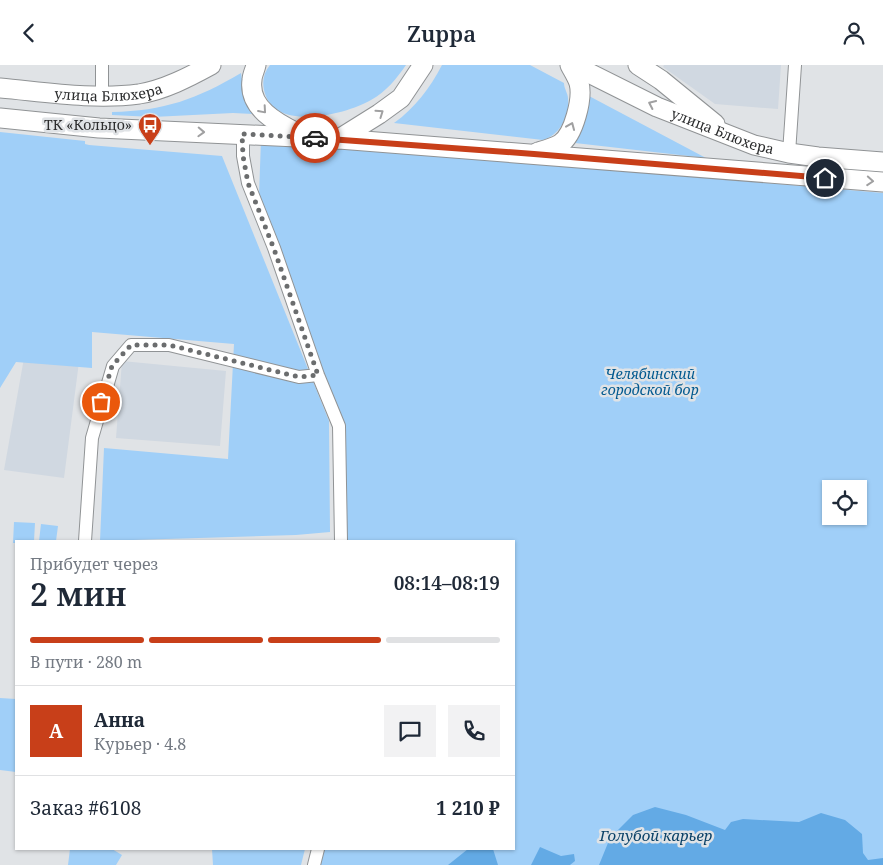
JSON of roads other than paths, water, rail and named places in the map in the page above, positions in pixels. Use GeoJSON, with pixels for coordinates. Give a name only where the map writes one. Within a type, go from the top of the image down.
{"type":"FeatureCollection","features":[{"type":"Feature","properties":{"kind":"main road","name":"улица Блюхера"},"geometry":{"type":"LineString","coordinates":[[0,88],[102,95],[140,93],[161,88],[211,65]]}},
{"type":"Feature","properties":{"kind":"main road"},"geometry":{"type":"LineString","coordinates":[[256,65],[252,80],[252,92],[258,105],[274,121],[305,137]]}},
{"type":"Feature","properties":{"kind":"main road"},"geometry":{"type":"LineString","coordinates":[[339,139],[379,115],[401,98],[423,65]]}},
{"type":"Feature","properties":{"kind":"main road","name":"улица Блюхера"},"geometry":{"type":"LineString","coordinates":[[572,65],[657,107],[754,145],[789,153],[883,162]]}},
{"type":"Feature","properties":{"kind":"main road"},"geometry":{"type":"LineString","coordinates":[[534,154],[561,143],[572,130],[580,91],[579,82],[572,65]]}},
{"type":"Feature","properties":{"kind":"main road"},"geometry":{"type":"LineString","coordinates":[[638,65],[661,79],[729,136]]}},
{"type":"Feature","properties":{"kind":"main road","name":"улица Блюхера"},"geometry":{"type":"LineString","coordinates":[[0,118],[99,128],[339,139],[883,182]]}},
{"type":"Feature","properties":{"kind":"street"},"geometry":{"type":"LineString","coordinates":[[102,65],[102,95]]}},
{"type":"Feature","properties":{"kind":"street"},"geometry":{"type":"LineString","coordinates":[[789,153],[795,65]]}},
{"type":"Feature","properties":{"kind":"street"},"geometry":{"type":"LineString","coordinates":[[242,134],[243,156],[248,183],[274,249],[318,375],[340,426],[341,540]]}},
{"type":"Feature","properties":{"kind":"street"},"geometry":{"type":"LineString","coordinates":[[85,540],[92,438],[112,366],[131,345],[169,345],[299,377],[318,375]]}},
{"type":"Feature","properties":{"kind":"street"},"geometry":{"type":"LineString","coordinates":[[314,865],[318,850]]}},
{"type":"Feature","properties":{"kind":"water","name":"Голубой карьер"},"geometry":{"type":"Polygon","coordinates":[[[655,807],[686,815],[725,830],[731,822],[743,819],[799,822],[821,813],[845,820],[862,834],[863,853],[868,860],[883,858],[883,865],[599,865],[610,838],[633,815],[655,807]]]}},
{"type":"Feature","properties":{"kind":"water","name":"Голубой карьер"},"geometry":{"type":"Polygon","coordinates":[[[540,847],[561,856],[574,854],[575,861],[570,865],[531,865],[540,847]]]}},
{"type":"Feature","properties":{"kind":"water"},"geometry":{"type":"Polygon","coordinates":[[[467,850],[493,850],[498,865],[448,865],[467,850]]]}},
{"type":"Feature","properties":{"kind":"place","name":"ТК «Кольцо»"},"geometry":{"type":"Point","coordinates":[150,146]}},
{"type":"Feature","properties":{"kind":"park label","name":"Челябинский городской бор"},"geometry":{"type":"Point","coordinates":[650,382]}}]}
